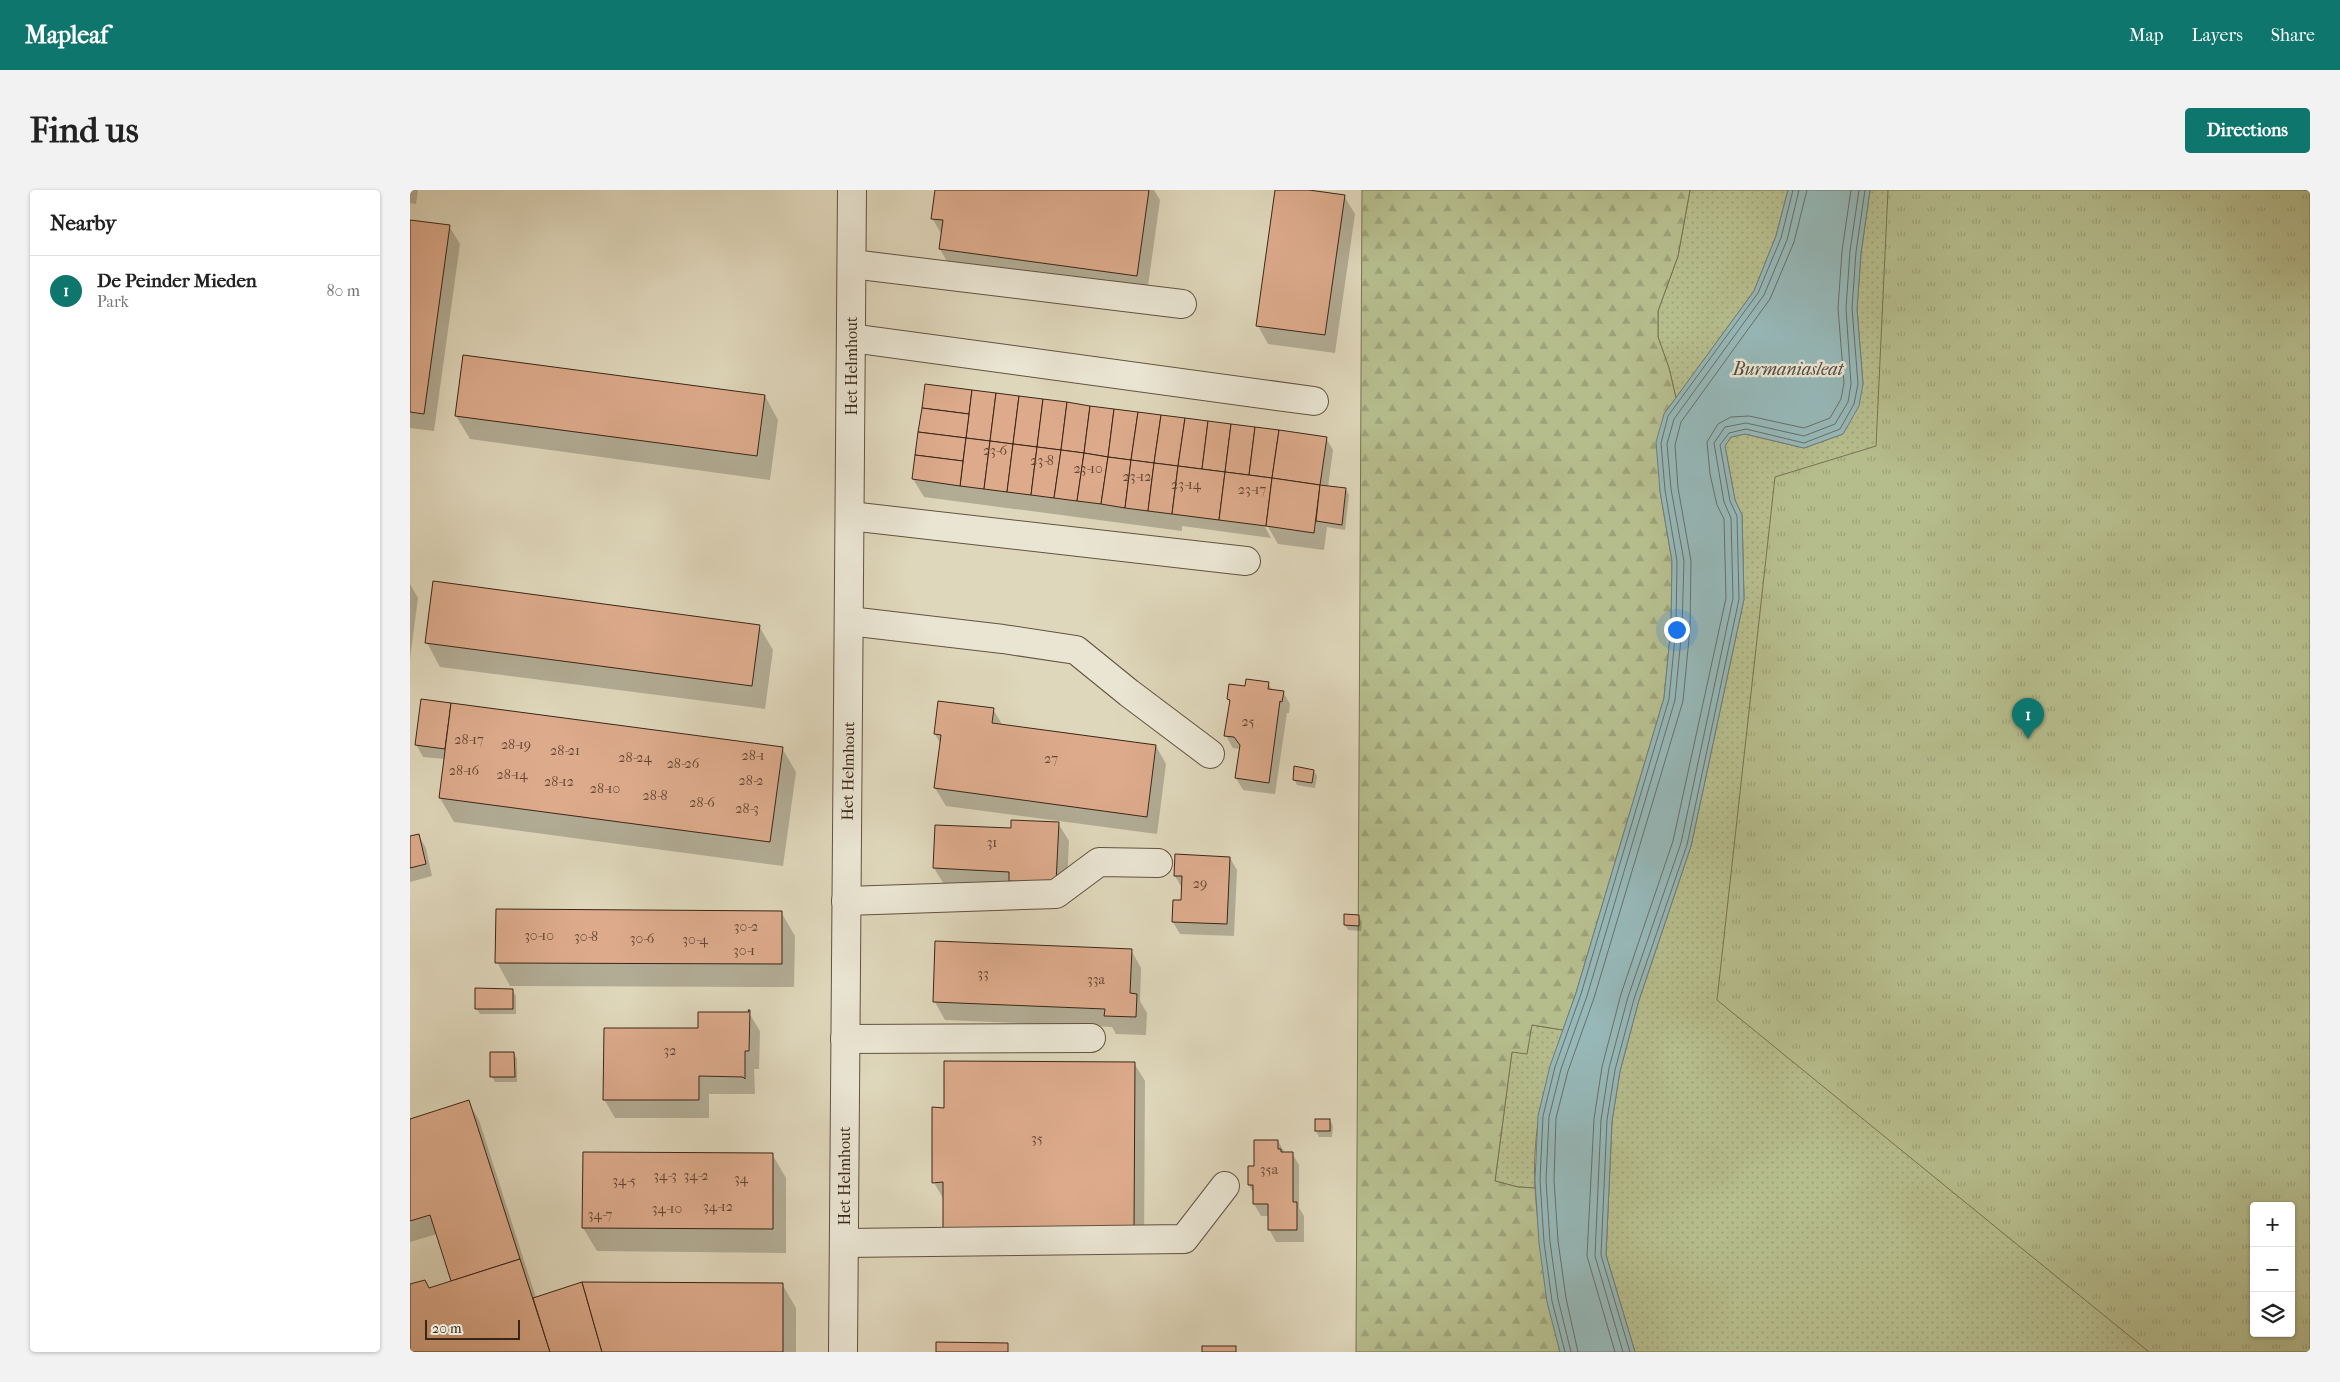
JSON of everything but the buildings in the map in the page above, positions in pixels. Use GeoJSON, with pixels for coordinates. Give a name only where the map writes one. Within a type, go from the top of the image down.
{"type":"FeatureCollection","features":[{"type":"Feature","properties":{"kind":"street","name":"Het Helmhout"},"geometry":{"type":"LineString","coordinates":[[844,1352],[852,190]]}},
{"type":"Feature","properties":{"kind":"street"},"geometry":{"type":"LineString","coordinates":[[852,264],[1182,304]]}},
{"type":"Feature","properties":{"kind":"street"},"geometry":{"type":"LineString","coordinates":[[851,338],[1314,401]]}},
{"type":"Feature","properties":{"kind":"street"},"geometry":{"type":"LineString","coordinates":[[850,516],[1246,561]]}},
{"type":"Feature","properties":{"kind":"street"},"geometry":{"type":"LineString","coordinates":[[849,621],[1003,639],[1076,650],[1210,754]]}},
{"type":"Feature","properties":{"kind":"street"},"geometry":{"type":"LineString","coordinates":[[846,901],[1056,894],[1099,862],[1158,863]]}},
{"type":"Feature","properties":{"kind":"street"},"geometry":{"type":"LineString","coordinates":[[845,1039],[1091,1038]]}},
{"type":"Feature","properties":{"kind":"street"},"geometry":{"type":"LineString","coordinates":[[844,1243],[1184,1239],[1225,1186]]}},
{"type":"Feature","properties":{"kind":"green space"},"geometry":{"type":"Polygon","coordinates":[[[1362,190],[1690,190],[1678,256],[1658,311],[1658,337],[1669,368],[1676,398],[1664,414],[1660,491],[1672,561],[1671,627],[1664,698],[1576,993],[1563,1030],[1532,1025],[1527,1054],[1512,1052],[1495,1181],[1518,1187],[1535,1188],[1544,1270],[1560,1352],[1356,1352],[1362,190]]]}},
{"type":"Feature","properties":{"kind":"green space"},"geometry":{"type":"Polygon","coordinates":[[[1690,190],[1788,190],[1776,236],[1754,291],[1676,398],[1669,368],[1658,337],[1658,311],[1678,256],[1690,190]]]}},
{"type":"Feature","properties":{"kind":"green space"},"geometry":{"type":"Polygon","coordinates":[[[1870,190],[2310,190],[2310,1352],[1635,1352],[1606,1255],[1612,1121],[1620,1071],[1639,1000],[1691,846],[1744,599],[1742,515],[1735,500],[1725,446],[1731,437],[1745,434],[1804,448],[1843,434],[1863,384],[1857,309],[1861,253],[1870,190]]]}},
{"type":"Feature","properties":{"kind":"green space"},"geometry":{"type":"Polygon","coordinates":[[[1888,190],[2310,190],[2310,1352],[2149,1352],[1717,1000],[1775,477],[1876,446],[1888,190]]]}},
{"type":"Feature","properties":{"kind":"green space"},"geometry":{"type":"Polygon","coordinates":[[[1532,1025],[1563,1030],[1550,1069],[1541,1108],[1535,1146],[1535,1188],[1518,1187],[1495,1181],[1512,1051],[1532,1025]]]}},
{"type":"Feature","properties":{"kind":"water","name":"Burmaniasleat"},"geometry":{"type":"Polygon","coordinates":[[[1788,190],[1870,190],[1861,253],[1857,309],[1863,384],[1859,406],[1843,434],[1804,448],[1745,434],[1731,437],[1725,446],[1735,500],[1742,515],[1744,599],[1691,846],[1639,1000],[1620,1071],[1612,1121],[1606,1255],[1635,1352],[1560,1352],[1547,1302],[1539,1243],[1535,1180],[1538,1116],[1550,1066],[1576,993],[1664,698],[1671,627],[1672,561],[1660,491],[1656,442],[1664,414],[1754,291],[1776,236],[1788,190]]]}},
{"type":"Feature","properties":{"kind":"place","name":"De Peinder Mieden"},"geometry":{"type":"Point","coordinates":[2028,739]}}]}
